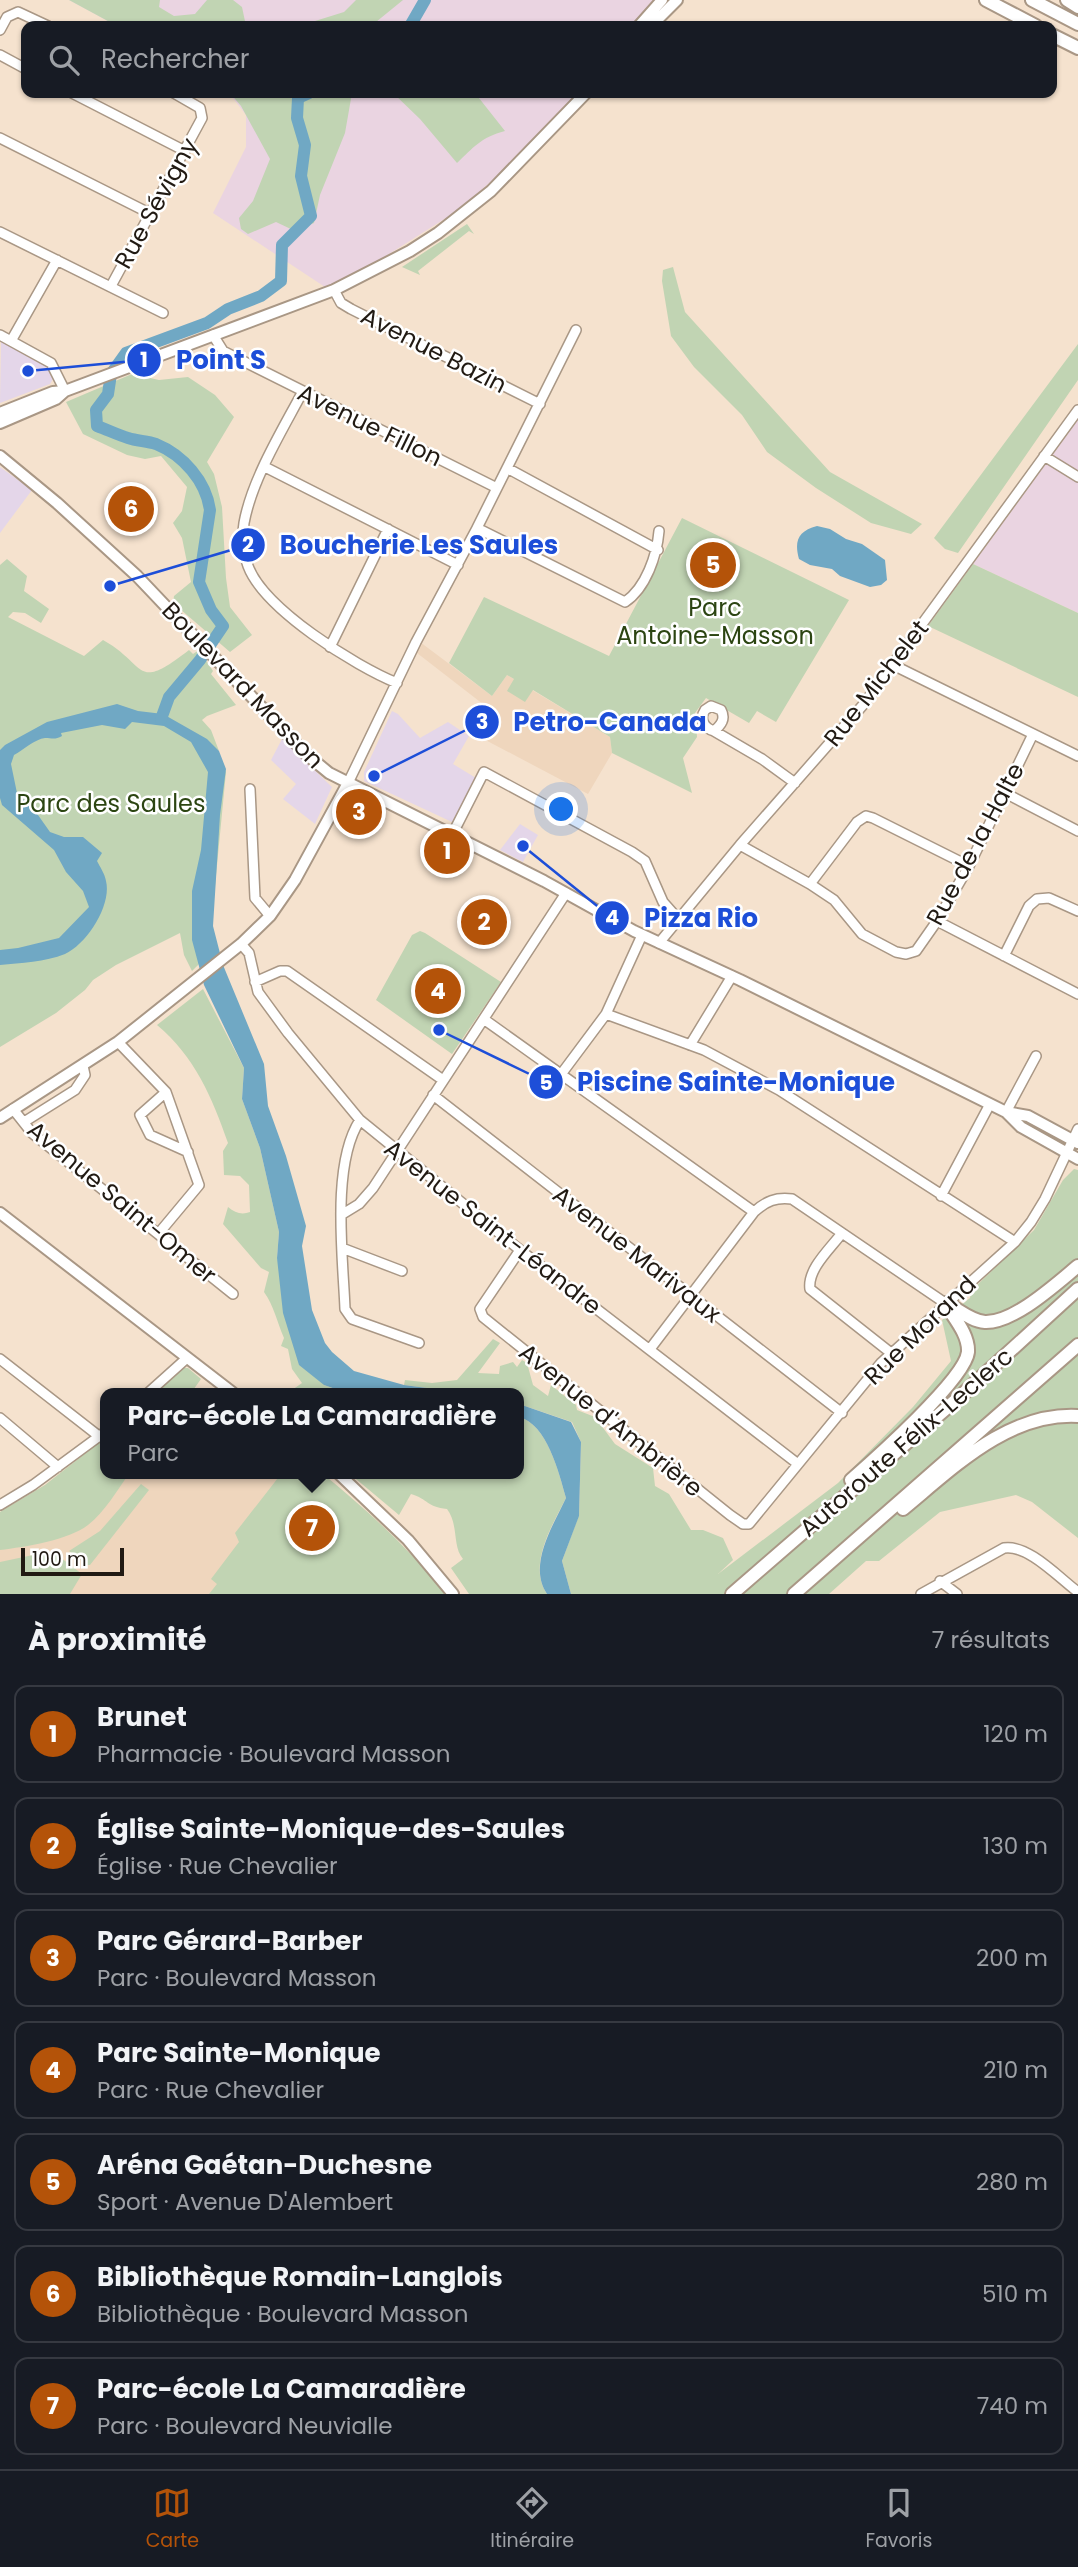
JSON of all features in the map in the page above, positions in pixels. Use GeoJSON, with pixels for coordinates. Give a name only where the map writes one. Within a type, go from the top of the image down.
{"type":"FeatureCollection","features":[{"type":"Feature","properties":{"kind":"highway"},"geometry":{"type":"LineString","coordinates":[[986,0],[1026,21]]}},
{"type":"Feature","properties":{"kind":"highway"},"geometry":{"type":"LineString","coordinates":[[1032,0],[1078,24]]}},
{"type":"Feature","properties":{"kind":"highway"},"geometry":{"type":"LineString","coordinates":[[1067,0],[1078,7]]}},
{"type":"Feature","properties":{"kind":"highway"},"geometry":{"type":"LineString","coordinates":[[1057,38],[1078,48]]}},
{"type":"Feature","properties":{"kind":"highway"},"geometry":{"type":"LineString","coordinates":[[945,1303],[976,1320],[987,1322],[1002,1319],[1025,1306],[1078,1266]]}},
{"type":"Feature","properties":{"kind":"highway","name":"Autoroute Félix-Leclerc"},"geometry":{"type":"LineString","coordinates":[[734,1593],[1078,1290]]}},
{"type":"Feature","properties":{"kind":"highway"},"geometry":{"type":"LineString","coordinates":[[734,1593],[882,1452],[965,1364],[967,1341],[945,1303]]}},
{"type":"Feature","properties":{"kind":"highway","name":"Autoroute Félix-Leclerc"},"geometry":{"type":"LineString","coordinates":[[795,1594],[1078,1345]]}},
{"type":"Feature","properties":{"kind":"highway"},"geometry":{"type":"LineString","coordinates":[[795,1594],[997,1437],[1042,1418],[1078,1416]]}},
{"type":"Feature","properties":{"kind":"main road"},"geometry":{"type":"LineString","coordinates":[[643,21],[662,0]]}},
{"type":"Feature","properties":{"kind":"main road"},"geometry":{"type":"LineString","coordinates":[[656,21],[677,0]]}},
{"type":"Feature","properties":{"kind":"main road"},"geometry":{"type":"LineString","coordinates":[[0,413],[334,290],[410,251],[469,210],[491,191],[581,98]]}},
{"type":"Feature","properties":{"kind":"main road"},"geometry":{"type":"LineString","coordinates":[[0,423],[55,399],[65,391]]}},
{"type":"Feature","properties":{"kind":"main road","name":"Boulevard Masson"},"geometry":{"type":"LineString","coordinates":[[0,456],[57,503],[137,576],[306,754],[329,773],[566,893],[642,935],[732,976],[1006,1112],[1028,1116],[1075,1142]]}},
{"type":"Feature","properties":{"kind":"main road"},"geometry":{"type":"LineString","coordinates":[[0,1118],[118,1042],[242,944],[270,916],[295,880],[348,783]]}},
{"type":"Feature","properties":{"kind":"main road","name":"Boulevard Masson"},"geometry":{"type":"LineString","coordinates":[[1006,1112],[1021,1127],[1078,1159]]}},
{"type":"Feature","properties":{"kind":"main road"},"geometry":{"type":"LineString","coordinates":[[0,1213],[226,1388]]}},
{"type":"Feature","properties":{"kind":"main road"},"geometry":{"type":"LineString","coordinates":[[344,1479],[408,1540],[453,1594]]}},
{"type":"Feature","properties":{"kind":"street"},"geometry":{"type":"LineString","coordinates":[[0,30],[7,17],[18,12],[37,21]]}},
{"type":"Feature","properties":{"kind":"street"},"geometry":{"type":"LineString","coordinates":[[0,55],[21,66]]}},
{"type":"Feature","properties":{"kind":"street"},"geometry":{"type":"LineString","coordinates":[[82,98],[185,151]]}},
{"type":"Feature","properties":{"kind":"street","name":"Rue Sévigny"},"geometry":{"type":"LineString","coordinates":[[111,286],[200,123],[202,113],[194,103],[184,98]]}},
{"type":"Feature","properties":{"kind":"street"},"geometry":{"type":"LineString","coordinates":[[0,138],[151,214]]}},
{"type":"Feature","properties":{"kind":"street"},"geometry":{"type":"LineString","coordinates":[[0,232],[163,313]]}},
{"type":"Feature","properties":{"kind":"street"},"geometry":{"type":"LineString","coordinates":[[11,341],[57,260]]}},
{"type":"Feature","properties":{"kind":"street","name":"Avenue Bazin"},"geometry":{"type":"LineString","coordinates":[[334,290],[341,303],[351,309],[540,404]]}},
{"type":"Feature","properties":{"kind":"street"},"geometry":{"type":"LineString","coordinates":[[348,783],[576,330]]}},
{"type":"Feature","properties":{"kind":"street"},"geometry":{"type":"LineString","coordinates":[[0,335],[51,363],[65,391]]}},
{"type":"Feature","properties":{"kind":"street","name":"Avenue Fillon"},"geometry":{"type":"LineString","coordinates":[[213,335],[223,351],[497,488]]}},
{"type":"Feature","properties":{"kind":"street"},"geometry":{"type":"LineString","coordinates":[[303,391],[253,494],[243,526],[248,566],[266,593],[320,641],[381,677],[397,683]]}},
{"type":"Feature","properties":{"kind":"street","name":"Rue Michelet"},"geometry":{"type":"LineString","coordinates":[[659,943],[740,845],[863,705],[1078,410]]}},
{"type":"Feature","properties":{"kind":"street"},"geometry":{"type":"LineString","coordinates":[[1044,456],[1078,477]]}},
{"type":"Feature","properties":{"kind":"street"},"geometry":{"type":"LineString","coordinates":[[265,467],[458,565]]}},
{"type":"Feature","properties":{"kind":"street"},"geometry":{"type":"LineString","coordinates":[[507,468],[657,550]]}},
{"type":"Feature","properties":{"kind":"street"},"geometry":{"type":"LineString","coordinates":[[477,528],[625,602],[633,597],[657,550],[659,531]]}},
{"type":"Feature","properties":{"kind":"street"},"geometry":{"type":"LineString","coordinates":[[330,647],[388,529]]}},
{"type":"Feature","properties":{"kind":"street"},"geometry":{"type":"LineString","coordinates":[[893,665],[1078,756]]}},
{"type":"Feature","properties":{"kind":"street"},"geometry":{"type":"LineString","coordinates":[[714,731],[762,759],[795,783]]}},
{"type":"Feature","properties":{"kind":"street","name":"Rue de la Halte"},"geometry":{"type":"LineString","coordinates":[[740,845],[834,900],[862,933],[896,952],[906,954],[916,951],[969,866],[1033,734]]}},
{"type":"Feature","properties":{"kind":"street"},"geometry":{"type":"LineString","coordinates":[[453,835],[484,772],[632,852],[645,862],[663,902],[679,920]]}},
{"type":"Feature","properties":{"kind":"street"},"geometry":{"type":"LineString","coordinates":[[250,789],[255,898],[270,916]]}},
{"type":"Feature","properties":{"kind":"street"},"geometry":{"type":"LineString","coordinates":[[1004,793],[1078,831]]}},
{"type":"Feature","properties":{"kind":"street"},"geometry":{"type":"LineString","coordinates":[[810,884],[857,822],[866,816],[969,866]]}},
{"type":"Feature","properties":{"kind":"street"},"geometry":{"type":"LineString","coordinates":[[341,1215],[366,1196],[398,1151],[566,893]]}},
{"type":"Feature","properties":{"kind":"street"},"geometry":{"type":"LineString","coordinates":[[1004,956],[1029,906],[1037,899],[1049,898],[1078,912]]}},
{"type":"Feature","properties":{"kind":"street"},"geometry":{"type":"LineString","coordinates":[[937,921],[1078,994]]}},
{"type":"Feature","properties":{"kind":"street"},"geometry":{"type":"LineString","coordinates":[[562,1073],[606,1014],[642,935]]}},
{"type":"Feature","properties":{"kind":"street","name":"Avenue Saint-Léandre"},"geometry":{"type":"LineString","coordinates":[[242,944],[249,953],[258,992],[360,1120],[520,1250],[798,1464]]}},
{"type":"Feature","properties":{"kind":"street"},"geometry":{"type":"LineString","coordinates":[[255,982],[280,971],[287,971],[443,1080]]}},
{"type":"Feature","properties":{"kind":"street"},"geometry":{"type":"LineString","coordinates":[[690,1045],[732,976]]}},
{"type":"Feature","properties":{"kind":"street"},"geometry":{"type":"LineString","coordinates":[[606,1014],[690,1045],[779,1090],[1014,1241]]}},
{"type":"Feature","properties":{"kind":"street"},"geometry":{"type":"LineString","coordinates":[[485,1020],[754,1212]]}},
{"type":"Feature","properties":{"kind":"street"},"geometry":{"type":"LineString","coordinates":[[118,1042],[166,1092],[199,1185],[159,1233]]}},
{"type":"Feature","properties":{"kind":"street"},"geometry":{"type":"LineString","coordinates":[[1006,1112],[1036,1056]]}},
{"type":"Feature","properties":{"kind":"street"},"geometry":{"type":"LineString","coordinates":[[24,1122],[75,1090],[85,1075],[83,1066]]}},
{"type":"Feature","properties":{"kind":"street"},"geometry":{"type":"LineString","coordinates":[[166,1092],[139,1115],[150,1135],[188,1152]]}},
{"type":"Feature","properties":{"kind":"street","name":"Avenue Marivaux"},"geometry":{"type":"LineString","coordinates":[[433,1095],[842,1413]]}},
{"type":"Feature","properties":{"kind":"street"},"geometry":{"type":"LineString","coordinates":[[941,1196],[990,1104]]}},
{"type":"Feature","properties":{"kind":"street","name":"Avenue Saint-Omer"},"geometry":{"type":"LineString","coordinates":[[13,1109],[32,1133],[233,1294]]}},
{"type":"Feature","properties":{"kind":"street"},"geometry":{"type":"LineString","coordinates":[[360,1120],[353,1131],[349,1146],[341,1215],[345,1309],[349,1317],[419,1343]]}},
{"type":"Feature","properties":{"kind":"street","name":"Rue Morand"},"geometry":{"type":"LineString","coordinates":[[749,1524],[891,1353],[1014,1241],[1031,1222],[1067,1152],[1075,1142],[1078,1129]]}},
{"type":"Feature","properties":{"kind":"street"},"geometry":{"type":"LineString","coordinates":[[650,1349],[754,1212],[765,1202],[780,1198],[792,1199],[945,1303]]}},
{"type":"Feature","properties":{"kind":"street"},"geometry":{"type":"LineString","coordinates":[[842,1233],[813,1272],[809,1279],[810,1289],[891,1353]]}},
{"type":"Feature","properties":{"kind":"street"},"geometry":{"type":"LineString","coordinates":[[342,1248],[402,1271]]}},
{"type":"Feature","properties":{"kind":"street","name":"Avenue d'Ambrière"},"geometry":{"type":"LineString","coordinates":[[520,1250],[480,1308],[483,1317],[730,1515],[743,1524],[749,1524]]}},
{"type":"Feature","properties":{"kind":"street"},"geometry":{"type":"LineString","coordinates":[[154,1388],[187,1358]]}},
{"type":"Feature","properties":{"kind":"street"},"geometry":{"type":"LineString","coordinates":[[0,1359],[100,1432]]}},
{"type":"Feature","properties":{"kind":"street"},"geometry":{"type":"LineString","coordinates":[[0,1418],[58,1468]]}},
{"type":"Feature","properties":{"kind":"street"},"geometry":{"type":"LineString","coordinates":[[0,1505],[58,1468],[100,1436]]}},
{"type":"Feature","properties":{"kind":"street"},"geometry":{"type":"LineString","coordinates":[[921,1594],[1003,1548],[1011,1547],[1027,1552],[1076,1587]]}},
{"type":"Feature","properties":{"kind":"street"},"geometry":{"type":"LineString","coordinates":[[940,1581],[957,1594]]}},
{"type":"Feature","properties":{"kind":"shaded area"},"geometry":{"type":"Polygon","coordinates":[[[69,0],[657,0],[638,21],[108,21],[69,0]]]}},
{"type":"Feature","properties":{"kind":"shaded area"},"geometry":{"type":"Polygon","coordinates":[[[233,98],[572,98],[509,166],[457,211],[367,268],[325,287],[213,213],[246,147],[246,115],[233,98]]]}},
{"type":"Feature","properties":{"kind":"shaded area"},"geometry":{"type":"Polygon","coordinates":[[[1,340],[49,365],[56,374],[50,384],[0,403],[1,340]]]}},
{"type":"Feature","properties":{"kind":"shaded area"},"geometry":{"type":"Polygon","coordinates":[[[1078,420],[1078,613],[973,564],[1078,420]]]}},
{"type":"Feature","properties":{"kind":"shaded area"},"geometry":{"type":"Polygon","coordinates":[[[0,467],[32,490],[0,533],[0,467]]]}},
{"type":"Feature","properties":{"kind":"shaded area"},"geometry":{"type":"Polygon","coordinates":[[[420,642],[492,696],[507,675],[610,737],[612,753],[588,794],[476,735],[488,708],[417,653],[420,642]]]}},
{"type":"Feature","properties":{"kind":"shaded area"},"geometry":{"type":"Polygon","coordinates":[[[392,711],[420,738],[448,722],[469,736],[453,764],[476,778],[452,822],[364,781],[364,772],[392,711]]]}},
{"type":"Feature","properties":{"kind":"shaded area"},"geometry":{"type":"Polygon","coordinates":[[[282,739],[332,787],[315,824],[283,799],[296,784],[271,760],[282,739]]]}},
{"type":"Feature","properties":{"kind":"shaded area"},"geometry":{"type":"Polygon","coordinates":[[[520,824],[538,835],[523,862],[500,850],[520,824]]]}},
{"type":"Feature","properties":{"kind":"shaded area"},"geometry":{"type":"Polygon","coordinates":[[[100,1442],[100,1479],[329,1479],[380,1523],[445,1594],[0,1594],[0,1512],[45,1485],[100,1442]]]}},
{"type":"Feature","properties":{"kind":"green space"},"geometry":{"type":"Polygon","coordinates":[[[69,0],[160,0],[159,7],[174,16],[195,14],[207,0],[233,0],[242,7],[245,21],[108,21],[69,0]]]}},
{"type":"Feature","properties":{"kind":"green space"},"geometry":{"type":"Polygon","coordinates":[[[356,0],[403,0],[377,21],[315,21],[344,12],[356,0]]]}},
{"type":"Feature","properties":{"kind":"green space"},"geometry":{"type":"Polygon","coordinates":[[[234,98],[351,98],[345,133],[320,195],[314,223],[295,231],[276,222],[248,234],[241,229],[239,218],[253,201],[270,159],[234,98]]]}},
{"type":"Feature","properties":{"kind":"green space"},"geometry":{"type":"Polygon","coordinates":[[[398,98],[479,98],[505,131],[483,140],[457,163],[398,98]]]}},
{"type":"Feature","properties":{"kind":"green space"},"geometry":{"type":"Polygon","coordinates":[[[467,224],[474,234],[469,231],[418,271],[420,275],[402,267],[467,224]]]}},
{"type":"Feature","properties":{"kind":"green space"},"geometry":{"type":"Polygon","coordinates":[[[673,267],[685,312],[830,472],[922,524],[911,534],[871,523],[816,488],[767,452],[742,415],[694,367],[671,336],[662,281],[663,270],[673,267]]]}},
{"type":"Feature","properties":{"kind":"green space"},"geometry":{"type":"Polygon","coordinates":[[[1078,344],[1078,380],[958,553],[945,549],[934,538],[1078,344]]]}},
{"type":"Feature","properties":{"kind":"green space"},"geometry":{"type":"Polygon","coordinates":[[[132,374],[159,380],[188,377],[215,395],[234,417],[207,462],[214,474],[222,507],[230,607],[252,635],[230,652],[173,603],[174,596],[191,582],[182,538],[173,523],[182,511],[187,487],[161,456],[145,459],[127,455],[83,434],[66,402],[132,374]]]}},
{"type":"Feature","properties":{"kind":"green space","name":"Parc Antoine-Masson"},"geometry":{"type":"Polygon","coordinates":[[[682,518],[849,600],[776,722],[757,711],[749,723],[706,698],[695,713],[697,737],[683,758],[692,793],[612,753],[610,737],[533,690],[525,702],[507,691],[514,679],[507,675],[492,696],[449,663],[484,597],[609,656],[682,518]]]}},
{"type":"Feature","properties":{"kind":"green space","name":"Parc des Saules"},"geometry":{"type":"Polygon","coordinates":[[[7,559],[27,576],[24,591],[49,609],[41,623],[25,613],[13,612],[8,617],[84,656],[103,640],[142,670],[149,672],[159,670],[189,650],[193,654],[199,650],[213,671],[211,674],[236,705],[202,720],[211,730],[219,751],[214,748],[226,772],[212,917],[199,964],[192,971],[184,955],[180,933],[116,965],[93,980],[85,990],[56,1013],[0,1047],[0,565],[7,559]]]}},
{"type":"Feature","properties":{"kind":"green space"},"geometry":{"type":"Polygon","coordinates":[[[973,564],[1078,613],[1078,697],[928,626],[973,564]]]}},
{"type":"Feature","properties":{"kind":"green space"},"geometry":{"type":"Polygon","coordinates":[[[353,798],[379,805],[364,836],[338,821],[353,798]]]}},
{"type":"Feature","properties":{"kind":"green space"},"geometry":{"type":"Polygon","coordinates":[[[420,931],[501,982],[452,1054],[376,1000],[412,935],[420,931]]]}},
{"type":"Feature","properties":{"kind":"green space"},"geometry":{"type":"Polygon","coordinates":[[[203,989],[244,1068],[242,1099],[260,1148],[279,1232],[277,1258],[324,1385],[333,1388],[295,1388],[302,1383],[292,1369],[288,1349],[281,1346],[284,1338],[264,1292],[269,1272],[261,1268],[223,1224],[228,1207],[239,1213],[250,1212],[249,1185],[240,1176],[224,1175],[223,1151],[228,1143],[209,1094],[182,1050],[157,1025],[203,989]]]}},
{"type":"Feature","properties":{"kind":"green space"},"geometry":{"type":"Polygon","coordinates":[[[1074,1169],[1078,1170],[1078,1538],[1032,1502],[1016,1495],[940,1512],[879,1561],[866,1561],[829,1594],[571,1594],[562,1561],[579,1515],[581,1442],[572,1422],[524,1406],[524,1388],[427,1388],[404,1385],[405,1380],[432,1383],[457,1380],[493,1339],[500,1343],[478,1373],[499,1374],[500,1366],[513,1362],[517,1367],[522,1360],[527,1363],[533,1385],[548,1396],[551,1385],[576,1405],[577,1410],[595,1417],[615,1444],[653,1468],[655,1486],[669,1494],[691,1530],[703,1530],[723,1538],[733,1560],[718,1574],[838,1483],[913,1407],[951,1361],[942,1320],[970,1298],[971,1291],[1034,1230],[1063,1180],[1074,1169]]]}},
{"type":"Feature","properties":{"kind":"green space"},"geometry":{"type":"Polygon","coordinates":[[[184,1368],[188,1368],[201,1379],[195,1388],[162,1388],[184,1368]]]}},
{"type":"Feature","properties":{"kind":"green space"},"geometry":{"type":"Polygon","coordinates":[[[524,1419],[537,1429],[544,1439],[566,1498],[549,1532],[541,1558],[542,1583],[547,1594],[469,1594],[451,1568],[463,1559],[447,1509],[435,1507],[411,1494],[399,1515],[356,1479],[524,1479],[524,1419]]]}},
{"type":"Feature","properties":{"kind":"green space"},"geometry":{"type":"Polygon","coordinates":[[[100,1442],[100,1479],[125,1479],[100,1514],[80,1530],[34,1545],[0,1550],[0,1512],[45,1485],[100,1442]]]}},
{"type":"Feature","properties":{"kind":"green space"},"geometry":{"type":"Polygon","coordinates":[[[277,1479],[329,1479],[387,1531],[445,1594],[209,1594],[217,1584],[211,1579],[239,1542],[235,1533],[277,1479]]]}},
{"type":"Feature","properties":{"kind":"green space"},"geometry":{"type":"Polygon","coordinates":[[[141,1484],[149,1490],[90,1565],[69,1551],[100,1531],[141,1484]]]}},
{"type":"Feature","properties":{"kind":"green space"},"geometry":{"type":"Polygon","coordinates":[[[52,1551],[82,1574],[70,1594],[0,1594],[0,1562],[52,1551]]]}},
{"type":"Feature","properties":{"kind":"water"},"geometry":{"type":"Polygon","coordinates":[[[817,526],[862,544],[885,560],[887,580],[881,585],[870,587],[840,576],[832,569],[810,565],[799,559],[799,538],[805,531],[817,526]]]}},
{"type":"Feature","properties":{"kind":"water"},"geometry":{"type":"Polygon","coordinates":[[[117,704],[138,711],[163,714],[207,739],[219,751],[226,769],[220,815],[213,926],[223,965],[264,1064],[268,1106],[306,1226],[302,1246],[312,1310],[325,1343],[354,1371],[404,1385],[427,1388],[333,1388],[324,1385],[299,1365],[283,1313],[277,1258],[279,1232],[260,1148],[242,1099],[244,1068],[204,985],[192,940],[192,891],[201,850],[208,772],[191,742],[164,726],[132,722],[125,729],[102,725],[61,733],[62,736],[57,738],[37,740],[14,755],[11,764],[17,793],[50,832],[64,837],[83,837],[102,853],[97,861],[105,876],[107,891],[96,923],[82,942],[73,949],[49,959],[0,965],[0,950],[59,938],[89,907],[83,891],[66,872],[54,850],[2,805],[0,798],[0,750],[47,722],[117,704]]]}},
{"type":"Feature","properties":{"kind":"water"},"geometry":{"type":"Polygon","coordinates":[[[524,1406],[571,1422],[581,1442],[579,1516],[562,1561],[571,1594],[547,1594],[542,1583],[540,1570],[544,1545],[566,1498],[550,1451],[529,1421],[524,1419],[524,1406]]]}},
{"type":"Feature","properties":{"kind":"waterway"},"geometry":{"type":"LineString","coordinates":[[413,21],[425,0]]}},
{"type":"Feature","properties":{"kind":"waterway"},"geometry":{"type":"LineString","coordinates":[[161,719],[169,697],[200,660],[223,626],[211,610],[199,582],[210,510],[208,499],[198,479],[184,462],[156,444],[128,438],[97,426],[96,410],[108,394],[111,374],[126,353],[207,323],[228,309],[261,296],[281,281],[282,245],[311,216],[301,176],[305,145],[297,118],[298,98]]}},
{"type":"Feature","properties":{"kind":"place","name":"Point S"},"geometry":{"type":"Point","coordinates":[28,371]}},
{"type":"Feature","properties":{"kind":"place","name":"Bibliothèque Romain-Langlois"},"geometry":{"type":"Point","coordinates":[131,509]}},
{"type":"Feature","properties":{"kind":"place","name":"Aréna Gaétan-Duchesne"},"geometry":{"type":"Point","coordinates":[713,565]}},
{"type":"Feature","properties":{"kind":"place","name":"Boucherie Les Saules"},"geometry":{"type":"Point","coordinates":[110,586]}},
{"type":"Feature","properties":{"kind":"place","name":"Petro-Canada"},"geometry":{"type":"Point","coordinates":[374,776]}},
{"type":"Feature","properties":{"kind":"place","name":"Parc Gérard-Barber"},"geometry":{"type":"Point","coordinates":[359,812]}},
{"type":"Feature","properties":{"kind":"place","name":"Pizza Rio"},"geometry":{"type":"Point","coordinates":[523,846]}},
{"type":"Feature","properties":{"kind":"place","name":"Brunet"},"geometry":{"type":"Point","coordinates":[447,851]}},
{"type":"Feature","properties":{"kind":"place","name":"Église Sainte-Monique-des-Saules"},"geometry":{"type":"Point","coordinates":[484,922]}},
{"type":"Feature","properties":{"kind":"place","name":"Parc Sainte-Monique"},"geometry":{"type":"Point","coordinates":[438,991]}},
{"type":"Feature","properties":{"kind":"place","name":"Piscine Sainte-Monique"},"geometry":{"type":"Point","coordinates":[439,1030]}},
{"type":"Feature","properties":{"kind":"place","name":"Parc-école La Camaradière"},"geometry":{"type":"Point","coordinates":[312,1528]}}]}
